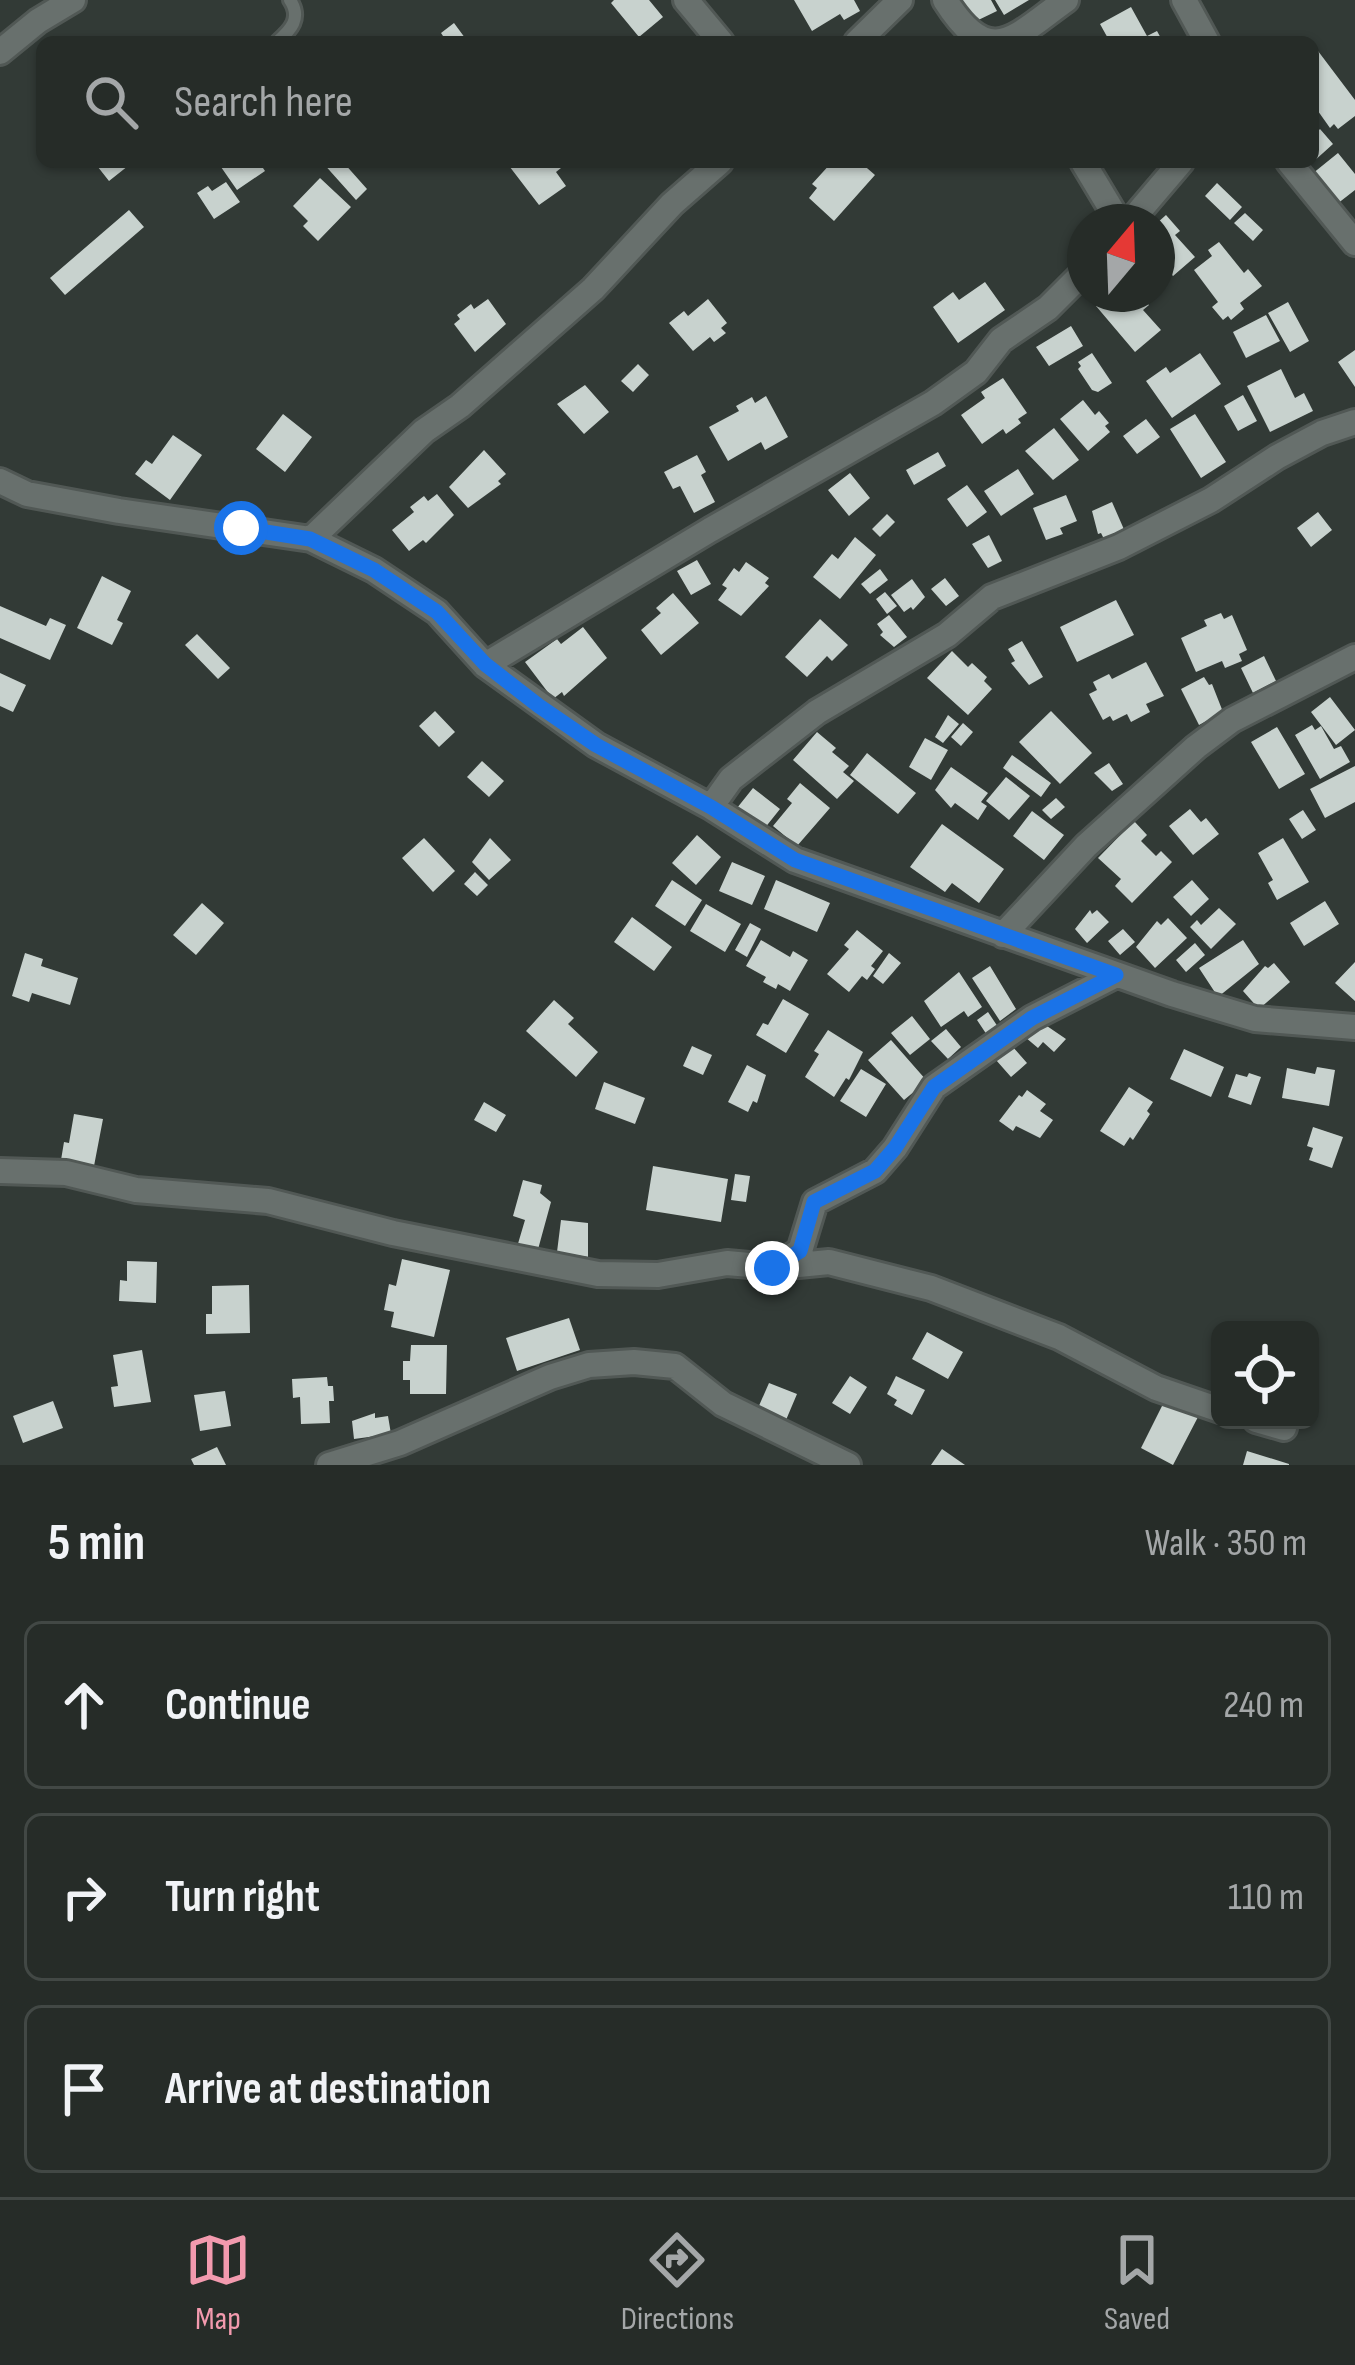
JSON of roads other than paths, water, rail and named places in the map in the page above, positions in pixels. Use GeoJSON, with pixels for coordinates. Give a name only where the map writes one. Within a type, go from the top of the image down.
{"type":"FeatureCollection","features":[{"type":"Feature","properties":{"kind":"street"},"geometry":{"type":"LineString","coordinates":[[0,52],[73,0]]}},
{"type":"Feature","properties":{"kind":"street"},"geometry":{"type":"LineString","coordinates":[[686,0],[716,36]]}},
{"type":"Feature","properties":{"kind":"street"},"geometry":{"type":"LineString","coordinates":[[863,36],[900,0]]}},
{"type":"Feature","properties":{"kind":"street"},"geometry":{"type":"LineString","coordinates":[[945,0],[964,28],[976,36]]}},
{"type":"Feature","properties":{"kind":"street"},"geometry":{"type":"LineString","coordinates":[[1020,36],[1066,0]]}},
{"type":"Feature","properties":{"kind":"street"},"geometry":{"type":"LineString","coordinates":[[1184,0],[1205,36]]}},
{"type":"Feature","properties":{"kind":"street"},"geometry":{"type":"LineString","coordinates":[[310,539],[424,431],[460,406],[593,289],[672,204],[713,168]]}},
{"type":"Feature","properties":{"kind":"street"},"geometry":{"type":"LineString","coordinates":[[1087,168],[1108,204]]}},
{"type":"Feature","properties":{"kind":"street"},"geometry":{"type":"LineString","coordinates":[[1145,204],[1176,168]]}},
{"type":"Feature","properties":{"kind":"street"},"geometry":{"type":"LineString","coordinates":[[1294,168],[1355,243]]}},
{"type":"Feature","properties":{"kind":"street"},"geometry":{"type":"LineString","coordinates":[[485,664],[933,403],[976,372],[1001,340],[1067,290]]}},
{"type":"Feature","properties":{"kind":"street"},"geometry":{"type":"LineString","coordinates":[[711,807],[731,779],[817,712],[947,635],[992,597],[1119,548],[1211,500],[1277,457],[1355,422]]}},
{"type":"Feature","properties":{"kind":"street"},"geometry":{"type":"LineString","coordinates":[[0,482],[27,494],[118,511],[310,539],[374,570],[437,612],[485,664],[596,745],[711,807],[795,860],[1116,975],[1256,1019],[1355,1027]]}},
{"type":"Feature","properties":{"kind":"street"},"geometry":{"type":"LineString","coordinates":[[1004,935],[1086,846],[1196,747],[1232,720],[1355,657]]}},
{"type":"Feature","properties":{"kind":"street"},"geometry":{"type":"LineString","coordinates":[[772,1268],[800,1251],[814,1202],[875,1171],[934,1087],[1032,1018],[1116,975]]}},
{"type":"Feature","properties":{"kind":"street"},"geometry":{"type":"LineString","coordinates":[[0,1171],[66,1173],[136,1190],[268,1201],[393,1233],[598,1274],[658,1274],[728,1263],[772,1268],[829,1262],[931,1288],[1058,1337],[1156,1388],[1211,1407]]}},
{"type":"Feature","properties":{"kind":"street"},"geometry":{"type":"LineString","coordinates":[[329,1465],[400,1442],[550,1377],[589,1366],[634,1362],[675,1366],[723,1404],[848,1465]]}},
{"type":"Feature","properties":{"kind":"lane"},"geometry":{"type":"LineString","coordinates":[[284,36],[296,17],[290,0]]}}]}
